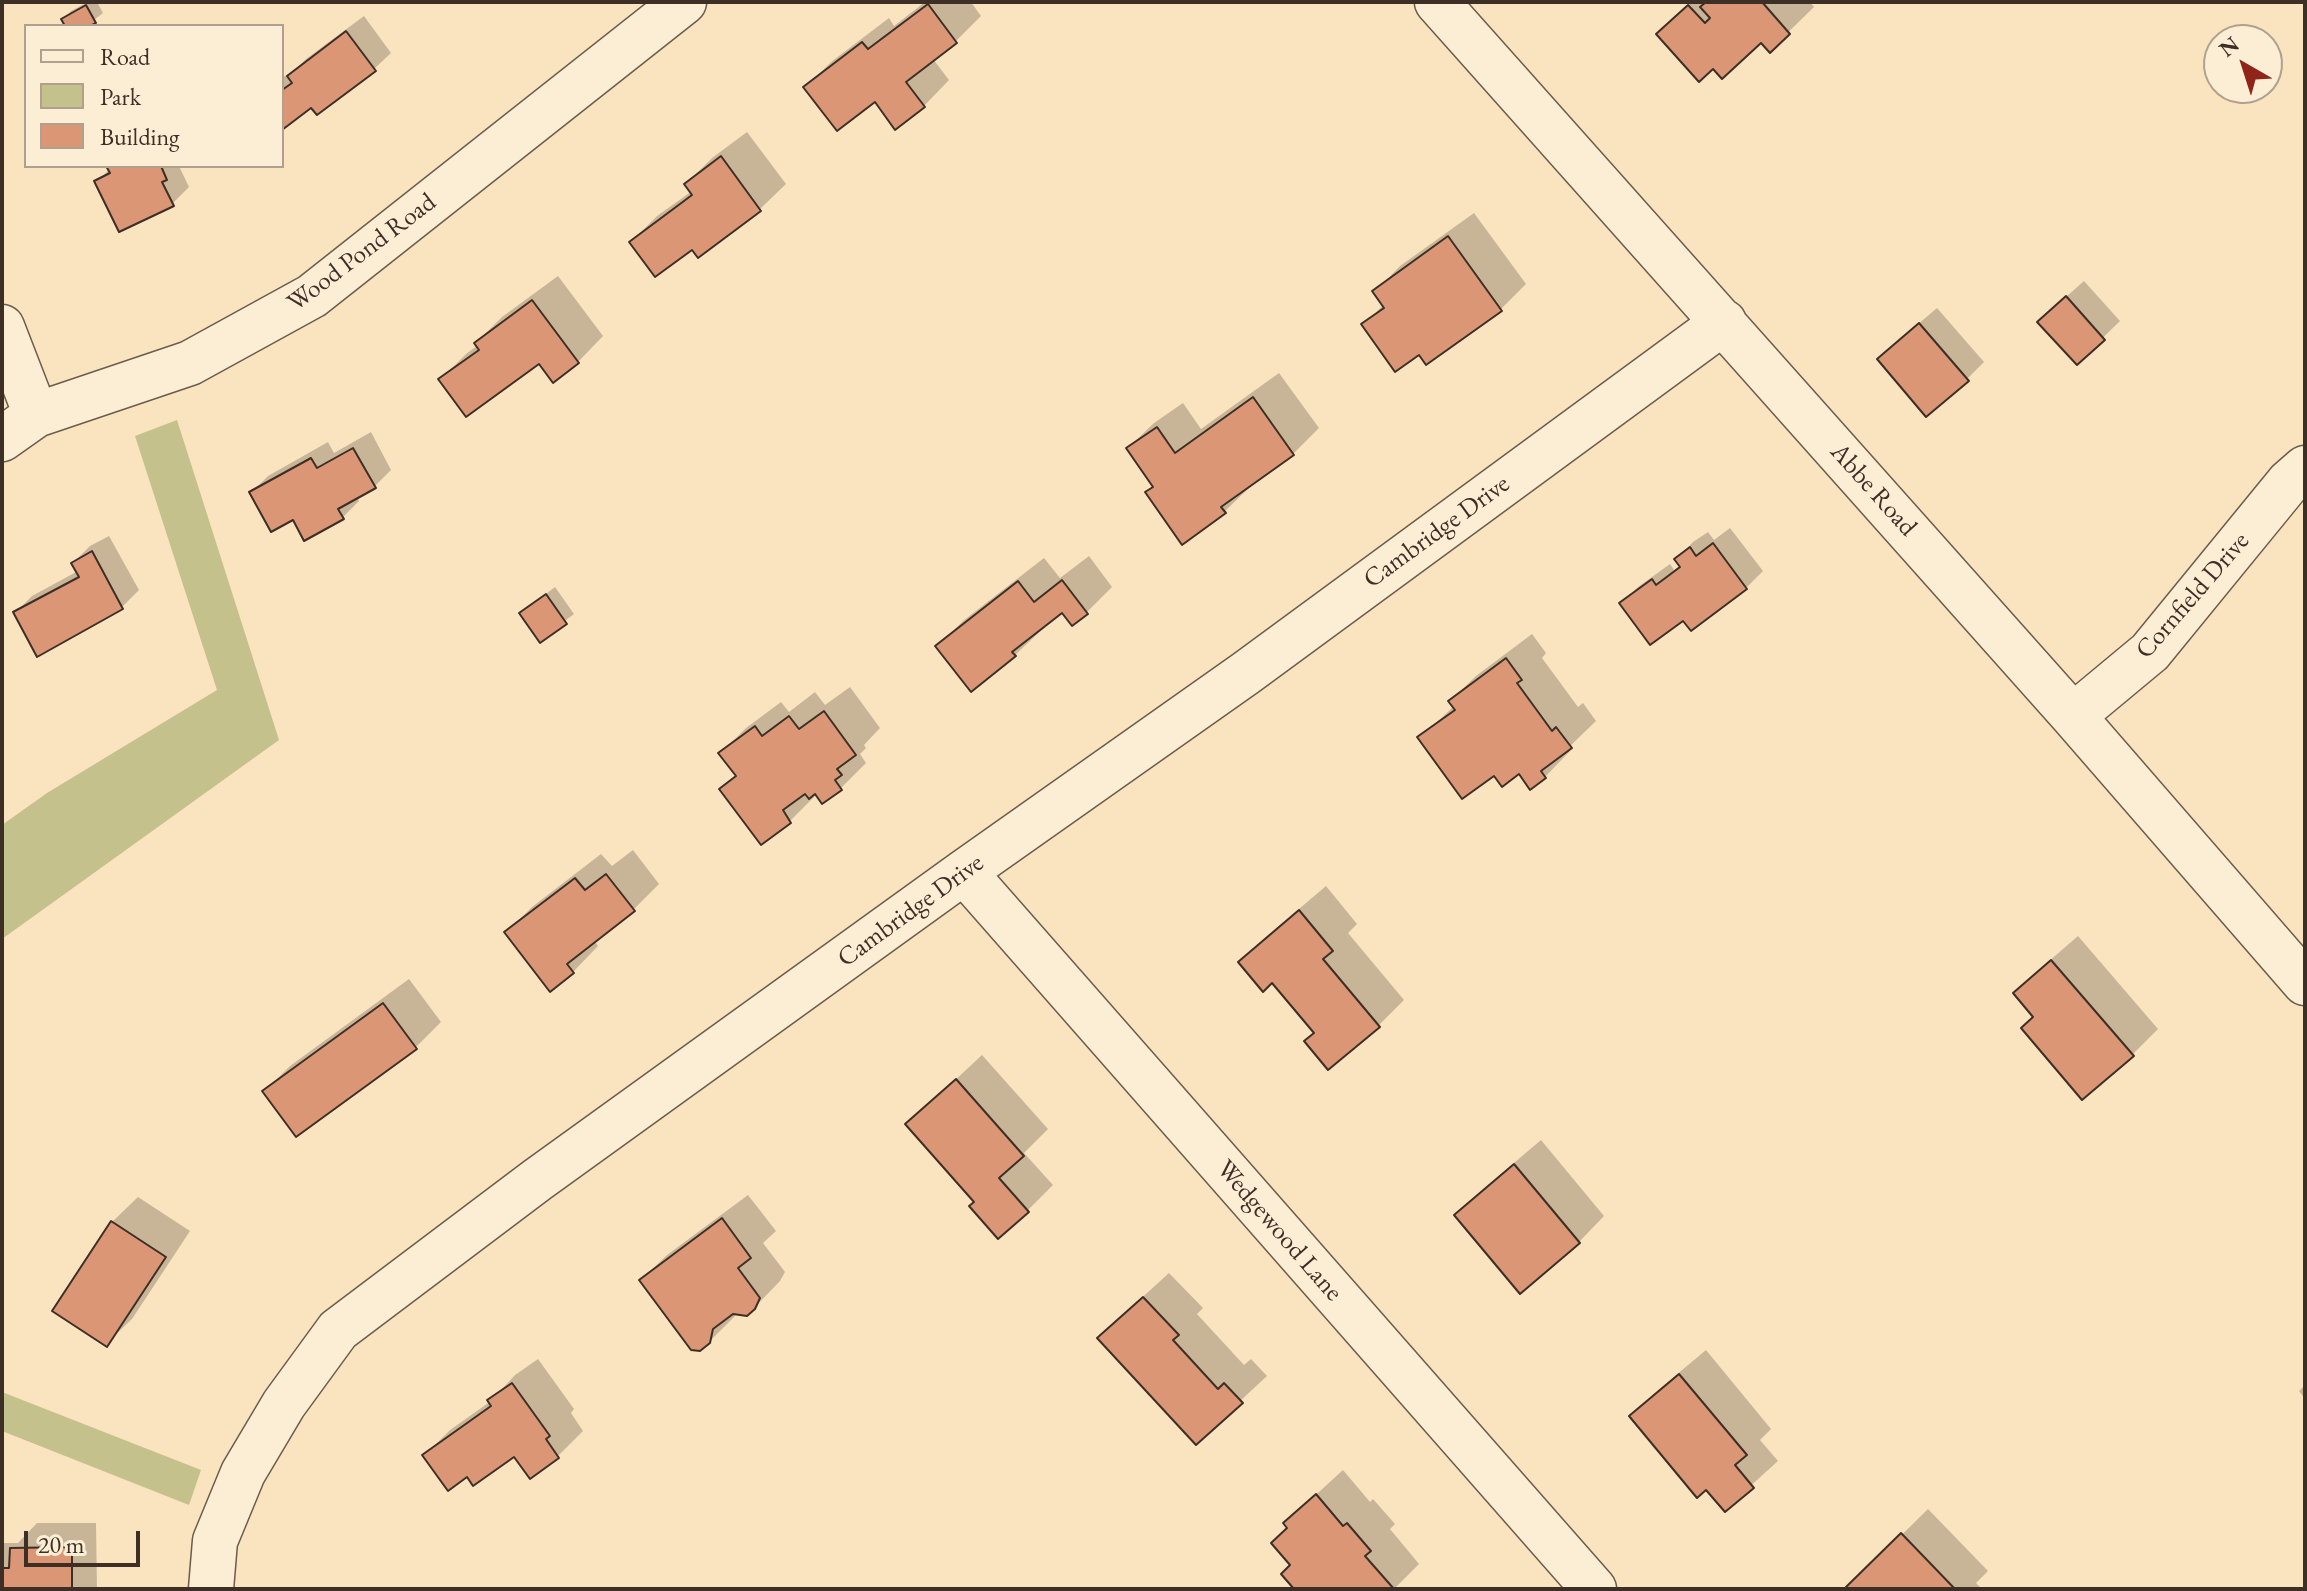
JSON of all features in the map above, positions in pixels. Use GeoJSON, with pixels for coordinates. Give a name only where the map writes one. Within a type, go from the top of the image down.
{"type":"FeatureCollection","features":[{"type":"Feature","properties":{"kind":"street","name":"Wood Pond Road"},"geometry":{"type":"LineString","coordinates":[[19,427],[190,363],[312,296],[684,2]]}},
{"type":"Feature","properties":{"kind":"street","name":"Abbe Road"},"geometry":{"type":"LineString","coordinates":[[1455,8],[1724,322],[2305,983]]}},
{"type":"Feature","properties":{"kind":"street","name":"Cambridge Drive"},"geometry":{"type":"LineString","coordinates":[[211,1589],[215,1541],[243,1473],[284,1404],[338,1330],[537,1180],[1246,673],[1724,322]]}},
{"type":"Feature","properties":{"kind":"street"},"geometry":{"type":"LineString","coordinates":[[2,327],[19,427]]}},
{"type":"Feature","properties":{"kind":"street","name":"Cornfield Drive"},"geometry":{"type":"LineString","coordinates":[[2073,716],[2150,652],[2289,482],[2305,468]]}},
{"type":"Feature","properties":{"kind":"street","name":"Wedgewood Lane"},"geometry":{"type":"LineString","coordinates":[[964,872],[1594,1589]]}},
{"type":"Feature","properties":{"kind":"green space"},"geometry":{"type":"Polygon","coordinates":[[[177,420],[279,740],[2,939],[2,825],[47,793],[217,690],[135,436],[177,420]]]}},
{"type":"Feature","properties":{"kind":"green space"},"geometry":{"type":"Polygon","coordinates":[[[2,1392],[201,1470],[189,1505],[2,1431],[2,1392]]]}},
{"type":"Feature","properties":{"kind":"building"},"geometry":{"type":"Polygon","coordinates":[[[1706,2],[1762,2],[1790,34],[1770,53],[1761,43],[1722,79],[1713,69],[1699,82],[1656,34],[1688,5],[1705,23],[1710,18],[1700,7],[1706,2]]]}},
{"type":"Feature","properties":{"kind":"building"},"geometry":{"type":"Polygon","coordinates":[[[928,4],[957,43],[906,82],[925,107],[895,130],[875,102],[837,131],[803,87],[862,42],[868,49],[928,4]]]}},
{"type":"Feature","properties":{"kind":"building"},"geometry":{"type":"Polygon","coordinates":[[[86,5],[96,23],[64,24],[61,19],[86,5]]]}},
{"type":"Feature","properties":{"kind":"building"},"geometry":{"type":"Polygon","coordinates":[[[346,31],[376,71],[317,115],[311,108],[284,128],[284,89],[292,83],[287,76],[346,31]]]}},
{"type":"Feature","properties":{"kind":"building"},"geometry":{"type":"Polygon","coordinates":[[[721,156],[761,211],[698,258],[692,250],[655,277],[629,242],[692,195],[684,184],[721,156]]]}},
{"type":"Feature","properties":{"kind":"building"},"geometry":{"type":"Polygon","coordinates":[[[107,168],[162,168],[167,180],[162,182],[174,206],[119,232],[94,181],[110,173],[107,168]]]}},
{"type":"Feature","properties":{"kind":"building"},"geometry":{"type":"Polygon","coordinates":[[[1448,236],[1502,311],[1426,365],[1419,355],[1395,372],[1361,324],[1384,308],[1372,291],[1448,236]]]}},
{"type":"Feature","properties":{"kind":"building"},"geometry":{"type":"Polygon","coordinates":[[[2066,296],[2105,340],[2077,365],[2037,322],[2066,296]]]}},
{"type":"Feature","properties":{"kind":"building"},"geometry":{"type":"Polygon","coordinates":[[[532,300],[579,363],[553,383],[539,364],[466,417],[438,379],[479,350],[474,343],[532,300]]]}},
{"type":"Feature","properties":{"kind":"building"},"geometry":{"type":"Polygon","coordinates":[[[1919,323],[1969,381],[1926,417],[1877,359],[1919,323]]]}},
{"type":"Feature","properties":{"kind":"building"},"geometry":{"type":"Polygon","coordinates":[[[1253,397],[1294,455],[1221,507],[1226,513],[1182,545],[1145,492],[1153,487],[1126,448],[1157,427],[1175,453],[1253,397]]]}},
{"type":"Feature","properties":{"kind":"building"},"geometry":{"type":"Polygon","coordinates":[[[353,448],[376,488],[338,509],[344,519],[304,541],[293,520],[271,532],[249,492],[311,458],[317,468],[353,448]]]}},
{"type":"Feature","properties":{"kind":"building"},"geometry":{"type":"Polygon","coordinates":[[[1713,543],[1747,589],[1691,631],[1683,621],[1650,645],[1619,603],[1652,579],[1656,585],[1680,567],[1674,559],[1690,547],[1696,556],[1713,543]]]}},
{"type":"Feature","properties":{"kind":"building"},"geometry":{"type":"Polygon","coordinates":[[[92,551],[123,609],[37,657],[13,612],[79,577],[71,563],[92,551]]]}},
{"type":"Feature","properties":{"kind":"building"},"geometry":{"type":"Polygon","coordinates":[[[1062,580],[1088,614],[1072,626],[1062,613],[1012,652],[1016,656],[971,692],[935,646],[1018,581],[1034,602],[1062,580]]]}},
{"type":"Feature","properties":{"kind":"building"},"geometry":{"type":"Polygon","coordinates":[[[546,594],[567,624],[540,643],[519,613],[546,594]]]}},
{"type":"Feature","properties":{"kind":"building"},"geometry":{"type":"Polygon","coordinates":[[[1506,658],[1522,680],[1517,683],[1552,731],[1556,727],[1572,748],[1541,771],[1546,778],[1530,790],[1519,774],[1502,787],[1494,776],[1462,799],[1417,737],[1455,710],[1448,701],[1506,658]]]}},
{"type":"Feature","properties":{"kind":"building"},"geometry":{"type":"Polygon","coordinates":[[[824,711],[856,755],[837,769],[842,775],[835,780],[842,790],[822,804],[815,794],[809,799],[805,794],[783,810],[791,823],[761,845],[719,789],[736,776],[718,753],[755,726],[762,736],[789,716],[799,729],[824,711]]]}},
{"type":"Feature","properties":{"kind":"building"},"geometry":{"type":"Polygon","coordinates":[[[606,874],[635,911],[567,964],[574,973],[550,992],[504,932],[575,878],[585,890],[606,874]]]}},
{"type":"Feature","properties":{"kind":"building"},"geometry":{"type":"Polygon","coordinates":[[[1299,910],[1333,951],[1323,959],[1380,1027],[1328,1070],[1304,1041],[1314,1033],[1272,983],[1263,992],[1238,962],[1299,910]]]}},
{"type":"Feature","properties":{"kind":"building"},"geometry":{"type":"Polygon","coordinates":[[[2051,960],[2134,1056],[2082,1100],[2021,1028],[2033,1017],[2013,993],[2051,960]]]}},
{"type":"Feature","properties":{"kind":"building"},"geometry":{"type":"Polygon","coordinates":[[[383,1003],[417,1049],[296,1137],[262,1091],[383,1003]]]}},
{"type":"Feature","properties":{"kind":"building"},"geometry":{"type":"Polygon","coordinates":[[[956,1079],[1024,1156],[999,1178],[1029,1212],[998,1239],[969,1206],[974,1202],[905,1124],[956,1079]]]}},
{"type":"Feature","properties":{"kind":"building"},"geometry":{"type":"Polygon","coordinates":[[[1514,1164],[1580,1243],[1520,1294],[1454,1215],[1514,1164]]]}},
{"type":"Feature","properties":{"kind":"building"},"geometry":{"type":"Polygon","coordinates":[[[722,1218],[751,1258],[738,1268],[760,1298],[747,1316],[733,1314],[713,1329],[710,1343],[700,1351],[691,1350],[639,1280],[722,1218]]]}},
{"type":"Feature","properties":{"kind":"building"},"geometry":{"type":"Polygon","coordinates":[[[111,1221],[166,1257],[107,1347],[52,1311],[111,1221]]]}},
{"type":"Feature","properties":{"kind":"building"},"geometry":{"type":"Polygon","coordinates":[[[1143,1297],[1179,1335],[1173,1340],[1218,1389],[1224,1383],[1243,1403],[1196,1445],[1097,1338],[1143,1297]]]}},
{"type":"Feature","properties":{"kind":"building"},"geometry":{"type":"Polygon","coordinates":[[[1679,1374],[1747,1455],[1735,1465],[1754,1488],[1725,1512],[1706,1490],[1697,1498],[1629,1416],[1679,1374]]]}},
{"type":"Feature","properties":{"kind":"building"},"geometry":{"type":"Polygon","coordinates":[[[512,1383],[550,1436],[546,1439],[559,1458],[530,1479],[514,1457],[473,1486],[467,1477],[448,1491],[422,1455],[491,1406],[487,1400],[512,1383]]]}},
{"type":"Feature","properties":{"kind":"building"},"geometry":{"type":"Polygon","coordinates":[[[1316,1494],[1343,1526],[1347,1523],[1371,1551],[1365,1556],[1394,1589],[1294,1589],[1281,1574],[1290,1565],[1271,1543],[1287,1528],[1283,1523],[1316,1494]]]}},
{"type":"Feature","properties":{"kind":"building"},"geometry":{"type":"Polygon","coordinates":[[[1901,1533],[1955,1589],[1846,1587],[1901,1533]]]}},
{"type":"Feature","properties":{"kind":"building"},"geometry":{"type":"Polygon","coordinates":[[[72,1547],[72,1589],[2,1589],[2,1568],[9,1568],[10,1548],[72,1547]]]}}]}
